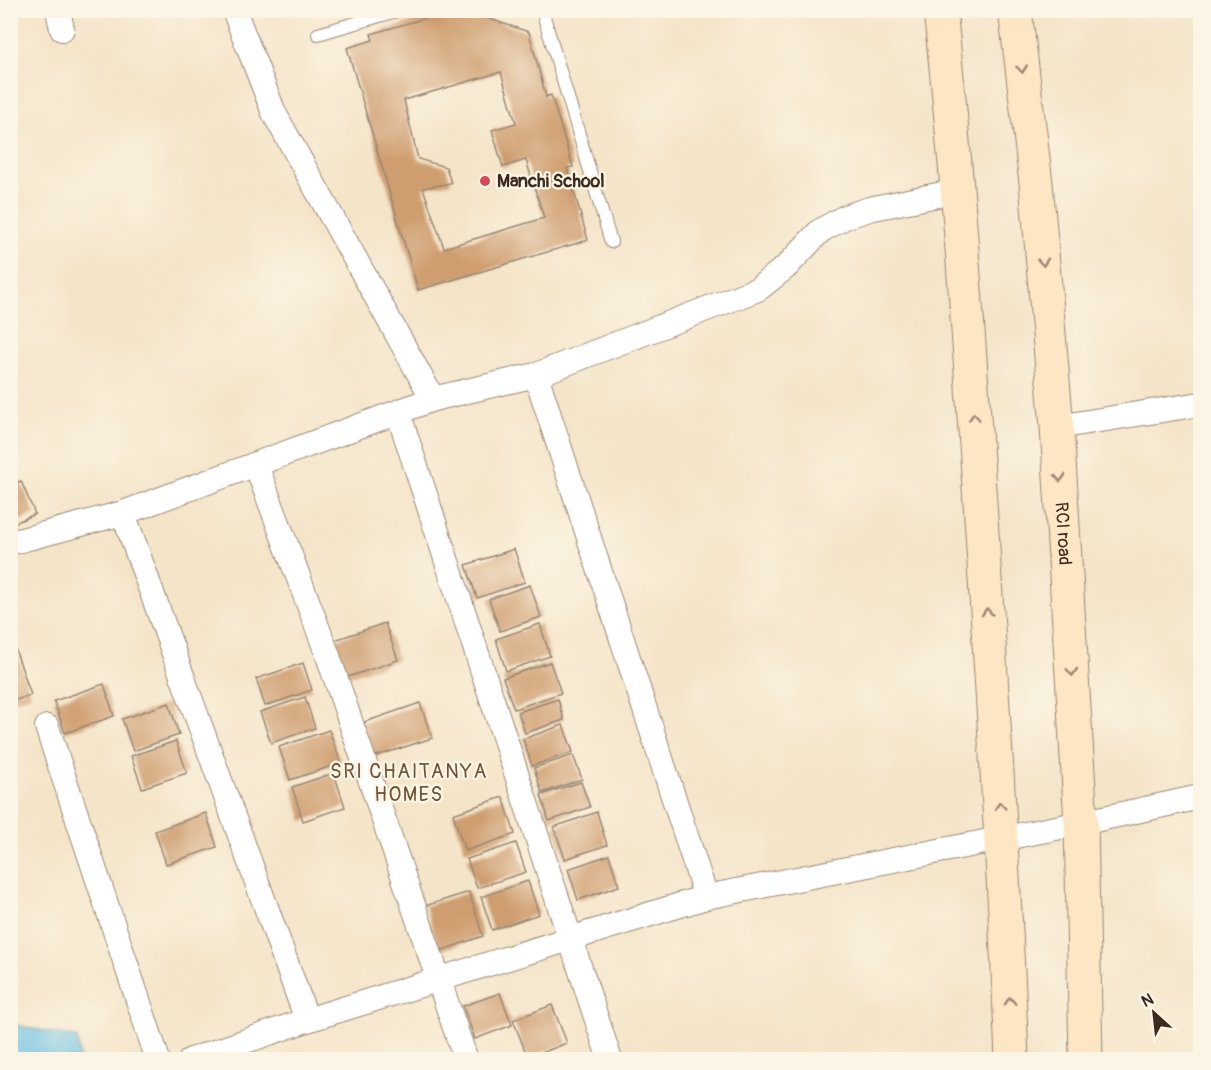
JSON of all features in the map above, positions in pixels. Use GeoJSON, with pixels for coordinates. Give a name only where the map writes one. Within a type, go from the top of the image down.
{"type":"FeatureCollection","features":[{"type":"Feature","properties":{"kind":"main road"},"geometry":{"type":"LineString","coordinates":[[940,10],[957,191],[1002,838],[1012,1059]]}},
{"type":"Feature","properties":{"kind":"main road","name":"RCI road"},"geometry":{"type":"LineString","coordinates":[[1015,10],[1036,183],[1058,427],[1081,823],[1086,1059]]}},
{"type":"Feature","properties":{"kind":"street"},"geometry":{"type":"LineString","coordinates":[[234,10],[274,113],[433,399]]}},
{"type":"Feature","properties":{"kind":"street"},"geometry":{"type":"LineString","coordinates":[[10,543],[123,513],[433,399],[536,375],[758,289],[786,267],[820,231],[845,217],[869,209],[957,191]]}},
{"type":"Feature","properties":{"kind":"street"},"geometry":{"type":"LineString","coordinates":[[536,375],[706,897]]}},
{"type":"Feature","properties":{"kind":"street"},"geometry":{"type":"LineString","coordinates":[[1058,427],[1200,404]]}},
{"type":"Feature","properties":{"kind":"street"},"geometry":{"type":"LineString","coordinates":[[398,412],[610,1059]]}},
{"type":"Feature","properties":{"kind":"street"},"geometry":{"type":"LineString","coordinates":[[256,465],[327,652],[466,1059]]}},
{"type":"Feature","properties":{"kind":"street"},"geometry":{"type":"LineString","coordinates":[[123,513],[307,1020]]}},
{"type":"Feature","properties":{"kind":"street"},"geometry":{"type":"LineString","coordinates":[[47,728],[158,1059]]}},
{"type":"Feature","properties":{"kind":"street"},"geometry":{"type":"LineString","coordinates":[[191,1059],[307,1020],[706,897],[1081,823],[1200,797]]}},
{"type":"Feature","properties":{"kind":"lane"},"geometry":{"type":"LineString","coordinates":[[318,34],[399,10]]}},
{"type":"Feature","properties":{"kind":"lane"},"geometry":{"type":"LineString","coordinates":[[542,10],[611,242]]}},
{"type":"Feature","properties":{"kind":"water"},"geometry":{"type":"Polygon","coordinates":[[[11,1024],[77,1038],[80,1059],[11,1059],[11,1024]]]}},
{"type":"Feature","properties":{"kind":"building"},"geometry":{"type":"Polygon","coordinates":[[[452,10],[485,10],[486,18],[529,32],[546,97],[551,95],[573,167],[567,168],[588,240],[418,290],[347,48],[373,40],[371,34],[452,10]],[[501,72],[404,100],[418,159],[446,167],[451,183],[423,188],[444,248],[544,218],[526,160],[503,167],[492,130],[516,123],[501,72]]]}},
{"type":"Feature","properties":{"kind":"building"},"geometry":{"type":"Polygon","coordinates":[[[21,481],[35,514],[10,525],[10,485],[21,481]]]}},
{"type":"Feature","properties":{"kind":"building"},"geometry":{"type":"Polygon","coordinates":[[[514,549],[525,582],[477,598],[466,565],[514,549]]]}},
{"type":"Feature","properties":{"kind":"building"},"geometry":{"type":"Polygon","coordinates":[[[530,585],[541,617],[500,631],[489,599],[530,585]]]}},
{"type":"Feature","properties":{"kind":"building"},"geometry":{"type":"Polygon","coordinates":[[[385,623],[398,660],[345,678],[332,641],[385,623]]]}},
{"type":"Feature","properties":{"kind":"building"},"geometry":{"type":"Polygon","coordinates":[[[540,624],[550,656],[506,671],[496,639],[540,624]]]}},
{"type":"Feature","properties":{"kind":"building"},"geometry":{"type":"Polygon","coordinates":[[[10,638],[31,695],[10,702],[10,638]]]}},
{"type":"Feature","properties":{"kind":"building"},"geometry":{"type":"Polygon","coordinates":[[[550,662],[561,693],[514,709],[503,678],[550,662]]]}},
{"type":"Feature","properties":{"kind":"building"},"geometry":{"type":"Polygon","coordinates":[[[303,663],[312,690],[265,706],[256,679],[303,663]]]}},
{"type":"Feature","properties":{"kind":"building"},"geometry":{"type":"Polygon","coordinates":[[[104,684],[114,716],[65,733],[54,701],[104,684]]]}},
{"type":"Feature","properties":{"kind":"building"},"geometry":{"type":"Polygon","coordinates":[[[305,697],[315,728],[271,743],[260,712],[305,697]]]}},
{"type":"Feature","properties":{"kind":"building"},"geometry":{"type":"Polygon","coordinates":[[[558,699],[564,720],[525,733],[518,712],[558,699]]]}},
{"type":"Feature","properties":{"kind":"building"},"geometry":{"type":"Polygon","coordinates":[[[169,703],[179,735],[133,751],[122,719],[169,703]]]}},
{"type":"Feature","properties":{"kind":"building"},"geometry":{"type":"Polygon","coordinates":[[[420,703],[432,738],[374,757],[362,723],[420,703]]]}},
{"type":"Feature","properties":{"kind":"building"},"geometry":{"type":"Polygon","coordinates":[[[563,725],[573,752],[532,766],[523,739],[563,725]]]}},
{"type":"Feature","properties":{"kind":"building"},"geometry":{"type":"Polygon","coordinates":[[[329,730],[341,763],[290,780],[279,747],[329,730]]]}},
{"type":"Feature","properties":{"kind":"building"},"geometry":{"type":"Polygon","coordinates":[[[176,741],[187,773],[142,788],[131,756],[176,741]]]}},
{"type":"Feature","properties":{"kind":"building"},"geometry":{"type":"Polygon","coordinates":[[[573,755],[582,779],[542,793],[534,768],[573,755]]]}},
{"type":"Feature","properties":{"kind":"building"},"geometry":{"type":"Polygon","coordinates":[[[334,773],[345,807],[303,821],[292,787],[334,773]]]}},
{"type":"Feature","properties":{"kind":"building"},"geometry":{"type":"Polygon","coordinates":[[[581,782],[590,807],[549,821],[541,795],[581,782]]]}},
{"type":"Feature","properties":{"kind":"building"},"geometry":{"type":"Polygon","coordinates":[[[503,797],[515,834],[465,851],[453,814],[503,797]]]}},
{"type":"Feature","properties":{"kind":"building"},"geometry":{"type":"Polygon","coordinates":[[[597,812],[607,845],[565,859],[554,827],[597,812]]]}},
{"type":"Feature","properties":{"kind":"building"},"geometry":{"type":"Polygon","coordinates":[[[206,813],[217,847],[166,864],[155,831],[206,813]]]}},
{"type":"Feature","properties":{"kind":"building"},"geometry":{"type":"Polygon","coordinates":[[[516,843],[526,872],[477,888],[467,859],[516,843]]]}},
{"type":"Feature","properties":{"kind":"building"},"geometry":{"type":"Polygon","coordinates":[[[609,855],[619,886],[578,900],[568,869],[609,855]]]}},
{"type":"Feature","properties":{"kind":"building"},"geometry":{"type":"Polygon","coordinates":[[[528,881],[539,914],[492,930],[481,897],[528,881]]]}},
{"type":"Feature","properties":{"kind":"building"},"geometry":{"type":"Polygon","coordinates":[[[469,892],[483,936],[440,951],[425,906],[469,892]]]}},
{"type":"Feature","properties":{"kind":"building"},"geometry":{"type":"Polygon","coordinates":[[[500,993],[512,1025],[475,1039],[463,1006],[500,993]]]}},
{"type":"Feature","properties":{"kind":"building"},"geometry":{"type":"Polygon","coordinates":[[[552,1005],[567,1043],[528,1058],[513,1020],[552,1005]]]}},
{"type":"Feature","properties":{"kind":"place","name":"Manchi School"},"geometry":{"type":"Point","coordinates":[485,181]}},
{"type":"Feature","properties":{"kind":"district","name":"SRI CHAITANYA HOMES"},"geometry":{"type":"Point","coordinates":[409,782]}}]}
